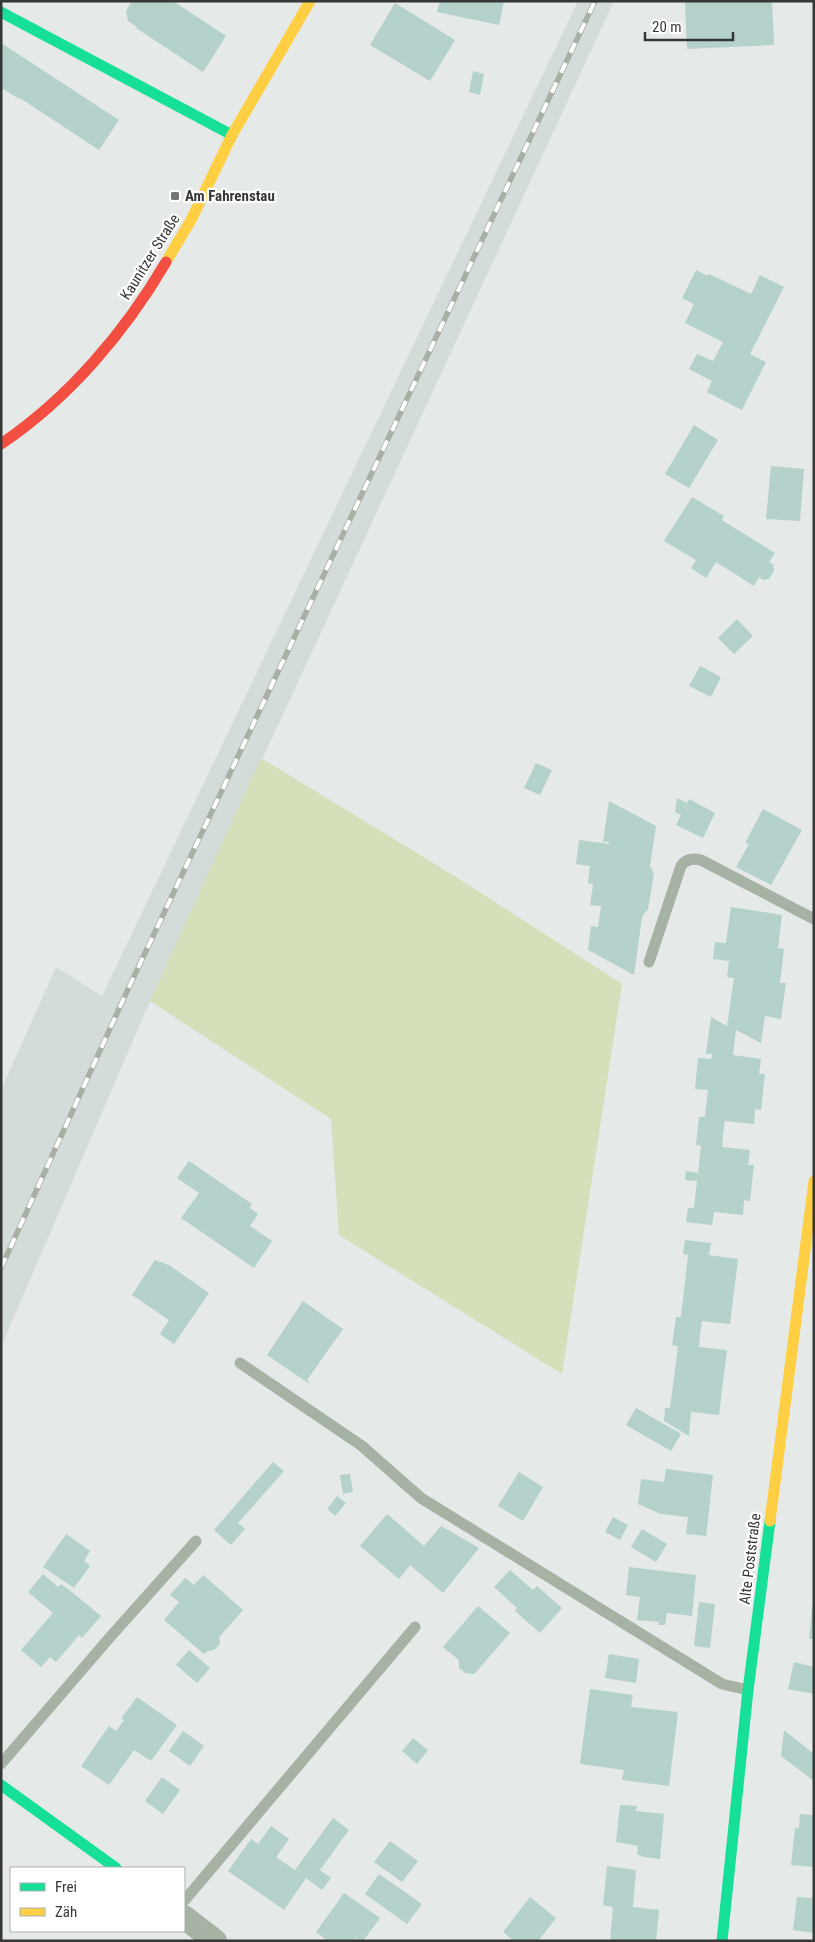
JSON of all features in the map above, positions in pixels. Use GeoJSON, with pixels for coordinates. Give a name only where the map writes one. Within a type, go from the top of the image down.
{"type":"FeatureCollection","features":[{"type":"Feature","properties":{"kind":"street","name":"Kaunitzer Straße"},"geometry":{"type":"LineString","coordinates":[[1,444],[17,433],[83,375],[149,292],[191,220],[232,135],[310,1]]}},
{"type":"Feature","properties":{"kind":"street"},"geometry":{"type":"LineString","coordinates":[[1,12],[232,135]]}},
{"type":"Feature","properties":{"kind":"street","name":"Alte Poststraße"},"geometry":{"type":"LineString","coordinates":[[722,1941],[748,1690],[814,1181]]}},
{"type":"Feature","properties":{"kind":"street"},"geometry":{"type":"LineString","coordinates":[[1,1785],[115,1867]]}},
{"type":"Feature","properties":{"kind":"street"},"geometry":{"type":"LineString","coordinates":[[185,1918],[215,1941]]}},
{"type":"Feature","properties":{"kind":"lane"},"geometry":{"type":"LineString","coordinates":[[649,962],[681,866],[688,860],[695,858],[814,919]]}},
{"type":"Feature","properties":{"kind":"lane"},"geometry":{"type":"LineString","coordinates":[[240,1364],[362,1446],[420,1498],[722,1684],[748,1690]]}},
{"type":"Feature","properties":{"kind":"lane"},"geometry":{"type":"LineString","coordinates":[[1,1764],[196,1541]]}},
{"type":"Feature","properties":{"kind":"lane"},"geometry":{"type":"LineString","coordinates":[[185,1900],[415,1627]]}},
{"type":"Feature","properties":{"kind":"shaded area"},"geometry":{"type":"Polygon","coordinates":[[[578,1],[614,1],[150,1001],[1,1347],[1,1090],[56,967],[102,996],[578,1]]]}},
{"type":"Feature","properties":{"kind":"green space"},"geometry":{"type":"Polygon","coordinates":[[[261,758],[456,877],[622,984],[562,1374],[339,1235],[331,1119],[150,1001],[261,758]]]}},
{"type":"Feature","properties":{"kind":"building"},"geometry":{"type":"Polygon","coordinates":[[[132,1],[173,1],[226,36],[203,72],[128,21],[126,11],[132,1]]]}},
{"type":"Feature","properties":{"kind":"building"},"geometry":{"type":"Polygon","coordinates":[[[440,1],[504,1],[499,25],[437,12],[440,1]]]}},
{"type":"Feature","properties":{"kind":"building"},"geometry":{"type":"Polygon","coordinates":[[[772,1],[774,45],[687,49],[685,2],[772,1]]]}},
{"type":"Feature","properties":{"kind":"building"},"geometry":{"type":"Polygon","coordinates":[[[395,3],[455,40],[430,81],[370,45],[395,3]]]}},
{"type":"Feature","properties":{"kind":"building"},"geometry":{"type":"Polygon","coordinates":[[[1,43],[119,120],[99,150],[20,98],[1,88],[1,43]]]}},
{"type":"Feature","properties":{"kind":"building"},"geometry":{"type":"Polygon","coordinates":[[[473,71],[484,74],[480,95],[469,92],[473,71]]]}},
{"type":"Feature","properties":{"kind":"building"},"geometry":{"type":"Polygon","coordinates":[[[696,270],[708,276],[709,274],[751,294],[760,275],[784,287],[750,354],[766,362],[742,410],[707,392],[712,381],[689,369],[697,354],[713,361],[723,342],[685,323],[694,304],[682,298],[696,270]]]}},
{"type":"Feature","properties":{"kind":"building"},"geometry":{"type":"Polygon","coordinates":[[[694,425],[718,440],[689,488],[665,474],[694,425]]]}},
{"type":"Feature","properties":{"kind":"building"},"geometry":{"type":"Polygon","coordinates":[[[771,466],[804,469],[800,521],[766,519],[771,466]]]}},
{"type":"Feature","properties":{"kind":"building"},"geometry":{"type":"Polygon","coordinates":[[[692,497],[724,516],[722,520],[775,553],[769,562],[773,564],[774,570],[769,579],[763,580],[759,577],[754,586],[716,562],[706,578],[691,568],[696,560],[664,541],[692,497]]]}},
{"type":"Feature","properties":{"kind":"building"},"geometry":{"type":"Polygon","coordinates":[[[737,619],[753,636],[734,654],[718,638],[737,619]]]}},
{"type":"Feature","properties":{"kind":"building"},"geometry":{"type":"Polygon","coordinates":[[[700,666],[721,677],[711,697],[689,686],[700,666]]]}},
{"type":"Feature","properties":{"kind":"building"},"geometry":{"type":"Polygon","coordinates":[[[536,763],[552,770],[540,795],[524,788],[536,763]]]}},
{"type":"Feature","properties":{"kind":"building"},"geometry":{"type":"Polygon","coordinates":[[[677,798],[687,803],[689,799],[715,813],[703,838],[676,825],[681,815],[675,812],[677,798]]]}},
{"type":"Feature","properties":{"kind":"building"},"geometry":{"type":"Polygon","coordinates":[[[609,801],[656,826],[650,866],[654,874],[648,909],[642,917],[634,975],[588,950],[591,926],[598,927],[601,906],[590,905],[593,884],[588,883],[590,866],[576,864],[579,840],[609,844],[609,842],[603,842],[609,801]]]}},
{"type":"Feature","properties":{"kind":"building"},"geometry":{"type":"Polygon","coordinates":[[[763,809],[802,830],[771,885],[736,867],[749,844],[745,843],[763,809]]]}},
{"type":"Feature","properties":{"kind":"building"},"geometry":{"type":"Polygon","coordinates":[[[731,907],[782,915],[778,948],[784,949],[780,983],[786,983],[781,1019],[765,1016],[761,1043],[736,1030],[733,1055],[761,1059],[759,1074],[765,1074],[761,1110],[755,1109],[754,1124],[725,1121],[723,1134],[722,1147],[750,1150],[748,1165],[754,1165],[750,1201],[744,1200],[743,1215],[714,1212],[712,1225],[686,1222],[688,1208],[694,1208],[697,1181],[685,1180],[686,1171],[698,1173],[701,1146],[696,1145],[699,1117],[705,1117],[708,1090],[695,1089],[698,1058],[711,1059],[712,1054],[706,1054],[711,1017],[727,1026],[734,978],[727,977],[729,961],[713,959],[715,942],[726,942],[731,907]]]}},
{"type":"Feature","properties":{"kind":"building"},"geometry":{"type":"Polygon","coordinates":[[[189,1161],[252,1204],[250,1208],[258,1214],[250,1226],[272,1241],[254,1268],[181,1218],[199,1193],[177,1178],[189,1161]]]}},
{"type":"Feature","properties":{"kind":"building"},"geometry":{"type":"Polygon","coordinates":[[[685,1240],[711,1243],[709,1255],[738,1259],[730,1324],[702,1321],[700,1334],[699,1347],[727,1350],[719,1415],[691,1412],[689,1436],[664,1421],[665,1408],[670,1408],[678,1346],[672,1345],[676,1317],[681,1317],[688,1255],[683,1254],[685,1240]]]}},
{"type":"Feature","properties":{"kind":"building"},"geometry":{"type":"Polygon","coordinates":[[[155,1260],[169,1265],[209,1293],[174,1344],[160,1334],[169,1320],[132,1295],[155,1260]]]}},
{"type":"Feature","properties":{"kind":"building"},"geometry":{"type":"Polygon","coordinates":[[[303,1301],[343,1329],[307,1380],[308,1383],[267,1355],[303,1301]]]}},
{"type":"Feature","properties":{"kind":"building"},"geometry":{"type":"Polygon","coordinates":[[[636,1408],[681,1434],[671,1451],[626,1425],[636,1408]]]}},
{"type":"Feature","properties":{"kind":"building"},"geometry":{"type":"Polygon","coordinates":[[[273,1462],[284,1471],[238,1523],[245,1529],[231,1545],[214,1530],[273,1462]]]}},
{"type":"Feature","properties":{"kind":"building"},"geometry":{"type":"Polygon","coordinates":[[[666,1469],[713,1475],[706,1536],[686,1534],[688,1517],[661,1514],[638,1504],[641,1479],[664,1482],[666,1469]]]}},
{"type":"Feature","properties":{"kind":"building"},"geometry":{"type":"Polygon","coordinates":[[[519,1472],[543,1487],[523,1521],[498,1506],[519,1472]]]}},
{"type":"Feature","properties":{"kind":"building"},"geometry":{"type":"Polygon","coordinates":[[[350,1474],[353,1492],[343,1494],[340,1475],[350,1474]]]}},
{"type":"Feature","properties":{"kind":"building"},"geometry":{"type":"Polygon","coordinates":[[[337,1496],[346,1503],[335,1516],[327,1509],[337,1496]]]}},
{"type":"Feature","properties":{"kind":"building"},"geometry":{"type":"Polygon","coordinates":[[[387,1514],[424,1546],[441,1526],[479,1548],[443,1593],[410,1565],[399,1579],[360,1546],[387,1514]]]}},
{"type":"Feature","properties":{"kind":"building"},"geometry":{"type":"Polygon","coordinates":[[[613,1517],[628,1525],[620,1540],[605,1532],[613,1517]]]}},
{"type":"Feature","properties":{"kind":"building"},"geometry":{"type":"Polygon","coordinates":[[[642,1529],[667,1544],[656,1562],[631,1547],[642,1529]]]}},
{"type":"Feature","properties":{"kind":"building"},"geometry":{"type":"Polygon","coordinates":[[[66,1534],[90,1551],[84,1561],[90,1566],[74,1588],[43,1567],[66,1534]]]}},
{"type":"Feature","properties":{"kind":"building"},"geometry":{"type":"Polygon","coordinates":[[[629,1567],[696,1575],[692,1616],[667,1613],[665,1625],[658,1625],[659,1622],[637,1620],[640,1597],[626,1595],[629,1567]]]}},
{"type":"Feature","properties":{"kind":"building"},"geometry":{"type":"Polygon","coordinates":[[[510,1570],[533,1590],[537,1586],[562,1608],[540,1633],[515,1611],[517,1608],[494,1587],[510,1570]]]}},
{"type":"Feature","properties":{"kind":"building"},"geometry":{"type":"Polygon","coordinates":[[[43,1574],[58,1587],[61,1584],[101,1616],[82,1638],[79,1635],[56,1662],[50,1657],[41,1667],[21,1650],[53,1613],[28,1592],[43,1574]]]}},
{"type":"Feature","properties":{"kind":"building"},"geometry":{"type":"Polygon","coordinates":[[[203,1575],[243,1610],[219,1637],[220,1644],[214,1650],[204,1654],[164,1620],[179,1602],[170,1595],[185,1578],[194,1585],[203,1575]]]}},
{"type":"Feature","properties":{"kind":"building"},"geometry":{"type":"Polygon","coordinates":[[[699,1602],[715,1604],[710,1648],[694,1646],[699,1602]]]}},
{"type":"Feature","properties":{"kind":"building"},"geometry":{"type":"Polygon","coordinates":[[[478,1606],[510,1633],[474,1674],[465,1673],[459,1668],[459,1660],[443,1647],[478,1606]]]}},
{"type":"Feature","properties":{"kind":"building"},"geometry":{"type":"Polygon","coordinates":[[[812,1607],[814,1607],[814,1639],[809,1639],[812,1607]]]}},
{"type":"Feature","properties":{"kind":"building"},"geometry":{"type":"Polygon","coordinates":[[[189,1650],[210,1668],[197,1683],[176,1665],[189,1650]]]}},
{"type":"Feature","properties":{"kind":"building"},"geometry":{"type":"Polygon","coordinates":[[[609,1654],[639,1659],[636,1683],[605,1678],[609,1654]]]}},
{"type":"Feature","properties":{"kind":"building"},"geometry":{"type":"Polygon","coordinates":[[[794,1662],[814,1667],[814,1694],[788,1689],[794,1662]]]}},
{"type":"Feature","properties":{"kind":"building"},"geometry":{"type":"Polygon","coordinates":[[[590,1689],[633,1695],[631,1707],[678,1712],[669,1786],[622,1780],[624,1770],[580,1764],[590,1689]]]}},
{"type":"Feature","properties":{"kind":"building"},"geometry":{"type":"Polygon","coordinates":[[[137,1697],[177,1725],[151,1761],[134,1750],[109,1785],[81,1766],[109,1726],[116,1731],[124,1720],[121,1719],[137,1697]]]}},
{"type":"Feature","properties":{"kind":"building"},"geometry":{"type":"Polygon","coordinates":[[[784,1730],[814,1754],[814,1781],[781,1756],[784,1730]]]}},
{"type":"Feature","properties":{"kind":"building"},"geometry":{"type":"Polygon","coordinates":[[[183,1731],[204,1746],[190,1766],[169,1751],[183,1731]]]}},
{"type":"Feature","properties":{"kind":"building"},"geometry":{"type":"Polygon","coordinates":[[[413,1738],[428,1750],[417,1764],[402,1751],[413,1738]]]}},
{"type":"Feature","properties":{"kind":"building"},"geometry":{"type":"Polygon","coordinates":[[[162,1777],[180,1790],[163,1814],[145,1801],[162,1777]]]}},
{"type":"Feature","properties":{"kind":"building"},"geometry":{"type":"Polygon","coordinates":[[[620,1805],[637,1806],[636,1811],[664,1814],[660,1859],[637,1854],[638,1846],[616,1842],[620,1805]]]}},
{"type":"Feature","properties":{"kind":"building"},"geometry":{"type":"Polygon","coordinates":[[[800,1814],[814,1815],[814,1867],[791,1865],[795,1828],[799,1828],[800,1814]]]}},
{"type":"Feature","properties":{"kind":"building"},"geometry":{"type":"Polygon","coordinates":[[[333,1818],[349,1830],[320,1870],[331,1878],[322,1890],[306,1878],[284,1910],[228,1871],[251,1839],[258,1844],[271,1826],[289,1839],[276,1857],[295,1870],[333,1818]]]}},
{"type":"Feature","properties":{"kind":"building"},"geometry":{"type":"Polygon","coordinates":[[[390,1841],[418,1861],[402,1882],[374,1862],[390,1841]]]}},
{"type":"Feature","properties":{"kind":"building"},"geometry":{"type":"Polygon","coordinates":[[[607,1866],[636,1870],[633,1907],[659,1910],[656,1941],[610,1941],[613,1907],[603,1905],[607,1866]]]}},
{"type":"Feature","properties":{"kind":"building"},"geometry":{"type":"Polygon","coordinates":[[[379,1874],[422,1904],[407,1924],[365,1894],[379,1874]]]}},
{"type":"Feature","properties":{"kind":"building"},"geometry":{"type":"Polygon","coordinates":[[[344,1893],[380,1918],[363,1941],[359,1941],[356,1938],[354,1941],[328,1941],[316,1932],[344,1893]]]}},
{"type":"Feature","properties":{"kind":"building"},"geometry":{"type":"Polygon","coordinates":[[[530,1897],[556,1918],[538,1941],[514,1941],[503,1932],[530,1897]]]}},
{"type":"Feature","properties":{"kind":"building"},"geometry":{"type":"Polygon","coordinates":[[[797,1897],[814,1898],[814,1933],[793,1930],[797,1897]]]}},
{"type":"Feature","properties":{"kind":"railway"},"geometry":{"type":"LineString","coordinates":[[1,1268],[129,987],[595,1]]}},
{"type":"Feature","properties":{"kind":"traffic: fast"},"geometry":{"type":"LineString","coordinates":[[1,12],[232,135]]}},
{"type":"Feature","properties":{"kind":"traffic: fast"},"geometry":{"type":"LineString","coordinates":[[722,1941],[748,1690],[770,1521]]}},
{"type":"Feature","properties":{"kind":"traffic: fast"},"geometry":{"type":"LineString","coordinates":[[1,1785],[115,1867]]}},
{"type":"Feature","properties":{"kind":"traffic: slow"},"geometry":{"type":"LineString","coordinates":[[166,262],[191,220],[232,135],[310,1]]}},
{"type":"Feature","properties":{"kind":"traffic: slow"},"geometry":{"type":"LineString","coordinates":[[770,1521],[814,1181]]}},
{"type":"Feature","properties":{"kind":"traffic: jam"},"geometry":{"type":"LineString","coordinates":[[1,444],[50,406],[94,362],[132,314],[166,262]]}},
{"type":"Feature","properties":{"kind":"place","name":"Am Fahrenstau"},"geometry":{"type":"Point","coordinates":[175,196]}}]}
